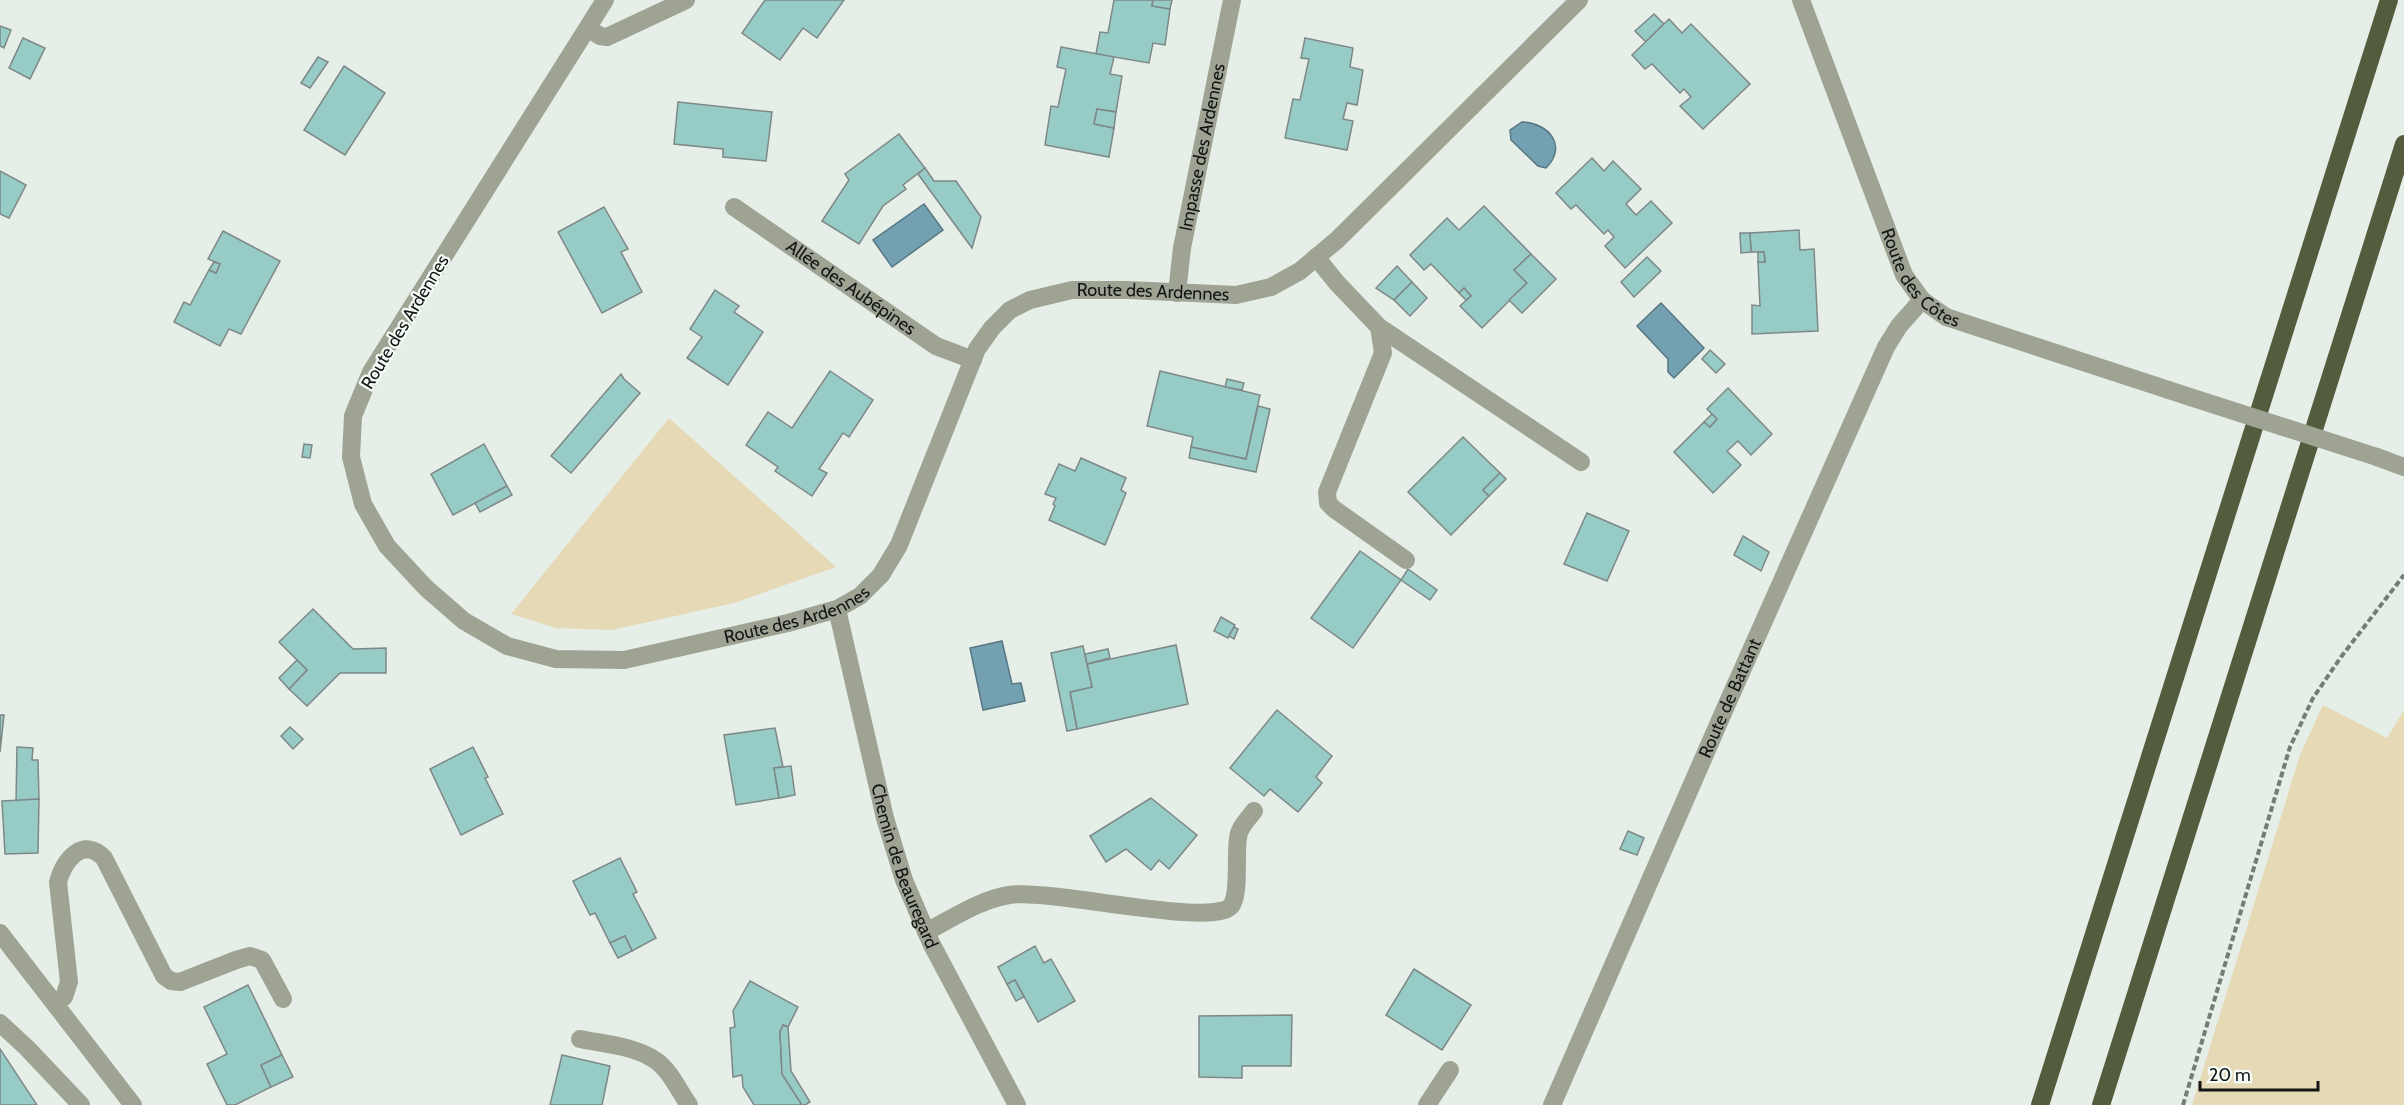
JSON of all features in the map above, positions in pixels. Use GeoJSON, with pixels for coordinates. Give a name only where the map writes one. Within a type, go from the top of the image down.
{"type":"FeatureCollection","features":[{"type":"Feature","properties":{"kind":"highway"},"geometry":{"type":"LineString","coordinates":[[2040,1105],[2389,0]]}},
{"type":"Feature","properties":{"kind":"highway"},"geometry":{"type":"LineString","coordinates":[[2102,1105],[2404,144]]}},
{"type":"Feature","properties":{"kind":"street","name":"Route des Ardennes"},"geometry":{"type":"LineString","coordinates":[[605,0],[371,372],[353,416],[351,457],[363,504],[387,546],[426,588],[464,621],[507,646],[556,659],[624,660],[788,623],[837,609],[860,596],[881,575],[899,545],[977,349],[992,328],[1010,310],[1030,300],[1072,290],[1236,295],[1271,287],[1300,271],[1337,240],[1579,0]]}},
{"type":"Feature","properties":{"kind":"street"},"geometry":{"type":"LineString","coordinates":[[588,28],[600,36],[607,37],[686,0]]}},
{"type":"Feature","properties":{"kind":"street","name":"Impasse des Ardennes"},"geometry":{"type":"LineString","coordinates":[[1177,293],[1182,248],[1232,0]]}},
{"type":"Feature","properties":{"kind":"street","name":"Route des Côtes"},"geometry":{"type":"LineString","coordinates":[[1801,0],[1904,275],[1922,300],[1946,317],[1976,328],[2404,467]]}},
{"type":"Feature","properties":{"kind":"street","name":"Allée des Aubépines"},"geometry":{"type":"LineString","coordinates":[[735,207],[936,346],[973,360]]}},
{"type":"Feature","properties":{"kind":"street"},"geometry":{"type":"LineString","coordinates":[[1316,257],[1379,327],[1581,462]]}},
{"type":"Feature","properties":{"kind":"street","name":"Route de Battant"},"geometry":{"type":"LineString","coordinates":[[1552,1105],[1886,347],[1899,326],[1922,300]]}},
{"type":"Feature","properties":{"kind":"street"},"geometry":{"type":"LineString","coordinates":[[1379,327],[1383,353],[1327,492],[1328,502],[1334,509],[1406,560]]}},
{"type":"Feature","properties":{"kind":"street","name":"Chemin de Beauregard"},"geometry":{"type":"LineString","coordinates":[[837,609],[885,818],[904,880],[926,932],[1015,1104]]}},
{"type":"Feature","properties":{"kind":"street"},"geometry":{"type":"LineString","coordinates":[[926,932],[983,902],[1011,895],[1066,897],[1176,912],[1224,911],[1232,905],[1235,895],[1239,835],[1254,811]]}},
{"type":"Feature","properties":{"kind":"street"},"geometry":{"type":"LineString","coordinates":[[55,1003],[64,997],[69,982],[58,882],[61,870],[68,860],[77,852],[87,849],[97,851],[104,858],[164,976],[171,981],[180,982],[250,956],[262,960],[283,999]]}},
{"type":"Feature","properties":{"kind":"street"},"geometry":{"type":"LineString","coordinates":[[0,933],[133,1105]]}},
{"type":"Feature","properties":{"kind":"street"},"geometry":{"type":"LineString","coordinates":[[0,1023],[81,1105]]}},
{"type":"Feature","properties":{"kind":"street"},"geometry":{"type":"LineString","coordinates":[[580,1039],[638,1051],[657,1061],[688,1105]]}},
{"type":"Feature","properties":{"kind":"street"},"geometry":{"type":"LineString","coordinates":[[1427,1105],[1450,1070]]}},
{"type":"Feature","properties":{"kind":"path"},"geometry":{"type":"LineString","coordinates":[[2183,1105],[2290,747],[2313,698],[2341,657],[2404,575]]}},
{"type":"Feature","properties":{"kind":"shaded area"},"geometry":{"type":"Polygon","coordinates":[[[669,418],[836,567],[734,603],[612,630],[556,628],[511,614],[669,418]]]}},
{"type":"Feature","properties":{"kind":"shaded area"},"geometry":{"type":"Polygon","coordinates":[[[2323,705],[2387,738],[2404,710],[2404,1105],[2192,1105],[2300,755],[2323,705]]]}},
{"type":"Feature","properties":{"kind":"water"},"geometry":{"type":"Polygon","coordinates":[[[1522,122],[1540,127],[1552,137],[1555,152],[1546,168],[1538,166],[1511,140],[1510,130],[1522,122]]]}},
{"type":"Feature","properties":{"kind":"water"},"geometry":{"type":"Polygon","coordinates":[[[924,204],[943,230],[892,267],[873,240],[924,204]]]}},
{"type":"Feature","properties":{"kind":"water"},"geometry":{"type":"Polygon","coordinates":[[[1661,303],[1704,348],[1674,378],[1668,372],[1668,359],[1637,326],[1661,303]]]}},
{"type":"Feature","properties":{"kind":"water"},"geometry":{"type":"Polygon","coordinates":[[[1002,641],[1012,684],[1021,683],[1025,701],[983,710],[970,648],[1002,641]]]}},
{"type":"Feature","properties":{"kind":"building"},"geometry":{"type":"Polygon","coordinates":[[[765,0],[844,0],[817,38],[803,28],[780,60],[742,33],[765,0]]]}},
{"type":"Feature","properties":{"kind":"building"},"geometry":{"type":"Polygon","coordinates":[[[1114,0],[1153,0],[1152,6],[1170,9],[1165,45],[1153,43],[1149,63],[1096,54],[1100,32],[1108,33],[1114,0]]]}},
{"type":"Feature","properties":{"kind":"building"},"geometry":{"type":"Polygon","coordinates":[[[1153,0],[1172,0],[1170,9],[1152,6],[1153,0]]]}},
{"type":"Feature","properties":{"kind":"building"},"geometry":{"type":"Polygon","coordinates":[[[1654,14],[1664,24],[1646,42],[1635,31],[1654,14]]]}},
{"type":"Feature","properties":{"kind":"building"},"geometry":{"type":"Polygon","coordinates":[[[1669,19],[1682,33],[1691,24],[1750,84],[1703,129],[1680,106],[1691,97],[1684,89],[1680,93],[1652,64],[1645,69],[1632,55],[1669,19]]]}},
{"type":"Feature","properties":{"kind":"building"},"geometry":{"type":"Polygon","coordinates":[[[0,26],[11,30],[4,48],[0,46],[0,26]]]}},
{"type":"Feature","properties":{"kind":"building"},"geometry":{"type":"Polygon","coordinates":[[[23,38],[45,48],[30,79],[9,68],[23,38]]]}},
{"type":"Feature","properties":{"kind":"building"},"geometry":{"type":"Polygon","coordinates":[[[1305,38],[1353,48],[1350,67],[1363,70],[1357,105],[1347,103],[1343,119],[1353,121],[1347,150],[1285,138],[1293,99],[1300,100],[1309,59],[1301,58],[1305,38]]]}},
{"type":"Feature","properties":{"kind":"building"},"geometry":{"type":"Polygon","coordinates":[[[1061,47],[1114,57],[1110,74],[1122,76],[1116,112],[1097,109],[1094,124],[1114,128],[1109,157],[1045,145],[1051,106],[1058,107],[1066,69],[1057,67],[1061,47]]]}},
{"type":"Feature","properties":{"kind":"building"},"geometry":{"type":"Polygon","coordinates":[[[318,57],[328,62],[310,88],[301,83],[318,57]]]}},
{"type":"Feature","properties":{"kind":"building"},"geometry":{"type":"Polygon","coordinates":[[[344,66],[385,93],[345,155],[304,130],[344,66]]]}},
{"type":"Feature","properties":{"kind":"building"},"geometry":{"type":"Polygon","coordinates":[[[678,102],[772,112],[766,161],[723,157],[723,149],[674,144],[678,102]]]}},
{"type":"Feature","properties":{"kind":"building"},"geometry":{"type":"Polygon","coordinates":[[[1097,109],[1116,112],[1114,128],[1094,124],[1097,109]]]}},
{"type":"Feature","properties":{"kind":"building"},"geometry":{"type":"Polygon","coordinates":[[[899,134],[925,168],[903,185],[906,189],[883,206],[859,244],[822,221],[849,180],[845,174],[899,134]]]}},
{"type":"Feature","properties":{"kind":"building"},"geometry":{"type":"Polygon","coordinates":[[[1592,158],[1604,171],[1613,161],[1641,189],[1626,204],[1636,215],[1651,201],[1672,223],[1625,268],[1605,246],[1614,237],[1608,230],[1604,234],[1576,205],[1571,209],[1556,193],[1592,158]]]}},
{"type":"Feature","properties":{"kind":"building"},"geometry":{"type":"Polygon","coordinates":[[[925,168],[934,181],[956,181],[981,217],[972,248],[918,174],[925,168]]]}},
{"type":"Feature","properties":{"kind":"building"},"geometry":{"type":"Polygon","coordinates":[[[0,171],[26,185],[9,218],[0,214],[0,171]]]}},
{"type":"Feature","properties":{"kind":"building"},"geometry":{"type":"Polygon","coordinates":[[[1484,206],[1531,254],[1514,270],[1527,283],[1482,328],[1460,306],[1471,296],[1464,288],[1459,293],[1431,264],[1424,270],[1410,255],[1447,218],[1459,230],[1484,206]]]}},
{"type":"Feature","properties":{"kind":"building"},"geometry":{"type":"Polygon","coordinates":[[[604,207],[628,249],[621,252],[642,292],[602,313],[558,232],[604,207]]]}},
{"type":"Feature","properties":{"kind":"building"},"geometry":{"type":"Polygon","coordinates":[[[1799,230],[1800,250],[1814,249],[1818,331],[1752,334],[1752,305],[1760,306],[1758,262],[1765,262],[1764,252],[1751,252],[1750,233],[1799,230]]]}},
{"type":"Feature","properties":{"kind":"building"},"geometry":{"type":"Polygon","coordinates":[[[223,231],[280,261],[241,334],[229,329],[220,346],[174,322],[184,302],[190,305],[209,270],[216,273],[220,264],[208,259],[223,231]]]}},
{"type":"Feature","properties":{"kind":"building"},"geometry":{"type":"Polygon","coordinates":[[[1740,233],[1750,233],[1751,252],[1741,253],[1740,233]]]}},
{"type":"Feature","properties":{"kind":"building"},"geometry":{"type":"Polygon","coordinates":[[[1758,252],[1764,252],[1765,262],[1758,262],[1758,252]]]}},
{"type":"Feature","properties":{"kind":"building"},"geometry":{"type":"Polygon","coordinates":[[[1531,254],[1556,279],[1522,313],[1509,300],[1527,283],[1514,270],[1531,254]]]}},
{"type":"Feature","properties":{"kind":"building"},"geometry":{"type":"Polygon","coordinates":[[[1647,257],[1661,271],[1634,297],[1621,282],[1647,257]]]}},
{"type":"Feature","properties":{"kind":"building"},"geometry":{"type":"Polygon","coordinates":[[[214,262],[220,264],[216,273],[209,270],[214,262]]]}},
{"type":"Feature","properties":{"kind":"building"},"geometry":{"type":"Polygon","coordinates":[[[1397,266],[1412,282],[1394,300],[1376,288],[1397,266]]]}},
{"type":"Feature","properties":{"kind":"building"},"geometry":{"type":"Polygon","coordinates":[[[1412,282],[1427,298],[1410,316],[1394,300],[1412,282]]]}},
{"type":"Feature","properties":{"kind":"building"},"geometry":{"type":"Polygon","coordinates":[[[1464,288],[1471,296],[1466,300],[1459,293],[1464,288]]]}},
{"type":"Feature","properties":{"kind":"building"},"geometry":{"type":"Polygon","coordinates":[[[715,290],[739,306],[734,312],[763,332],[728,385],[687,358],[702,337],[690,329],[715,290]]]}},
{"type":"Feature","properties":{"kind":"building"},"geometry":{"type":"Polygon","coordinates":[[[1710,350],[1725,364],[1716,373],[1702,359],[1710,350]]]}},
{"type":"Feature","properties":{"kind":"building"},"geometry":{"type":"Polygon","coordinates":[[[830,371],[873,400],[849,437],[843,433],[819,469],[827,473],[812,496],[775,471],[778,467],[746,445],[768,412],[792,428],[830,371]]]}},
{"type":"Feature","properties":{"kind":"building"},"geometry":{"type":"Polygon","coordinates":[[[1160,371],[1260,395],[1246,459],[1191,447],[1193,437],[1147,426],[1160,371]]]}},
{"type":"Feature","properties":{"kind":"building"},"geometry":{"type":"Polygon","coordinates":[[[621,374],[640,393],[571,473],[551,456],[621,374]]]}},
{"type":"Feature","properties":{"kind":"building"},"geometry":{"type":"Polygon","coordinates":[[[1227,379],[1244,383],[1242,390],[1225,387],[1227,379]]]}},
{"type":"Feature","properties":{"kind":"building"},"geometry":{"type":"Polygon","coordinates":[[[1728,388],[1772,434],[1751,455],[1738,441],[1727,451],[1741,465],[1713,493],[1674,452],[1704,422],[1710,427],[1717,419],[1707,409],[1728,388]]]}},
{"type":"Feature","properties":{"kind":"building"},"geometry":{"type":"Polygon","coordinates":[[[1258,406],[1270,409],[1256,472],[1189,458],[1191,447],[1246,459],[1258,406]]]}},
{"type":"Feature","properties":{"kind":"building"},"geometry":{"type":"Polygon","coordinates":[[[1712,414],[1717,419],[1710,427],[1704,422],[1712,414]]]}},
{"type":"Feature","properties":{"kind":"building"},"geometry":{"type":"Polygon","coordinates":[[[1463,437],[1500,473],[1483,490],[1489,496],[1451,535],[1408,492],[1463,437]]]}},
{"type":"Feature","properties":{"kind":"building"},"geometry":{"type":"Polygon","coordinates":[[[304,444],[312,445],[310,458],[302,457],[304,444]]]}},
{"type":"Feature","properties":{"kind":"building"},"geometry":{"type":"Polygon","coordinates":[[[484,444],[507,486],[453,515],[431,474],[484,444]]]}},
{"type":"Feature","properties":{"kind":"building"},"geometry":{"type":"Polygon","coordinates":[[[1081,458],[1126,478],[1121,490],[1126,493],[1105,545],[1049,520],[1056,498],[1045,494],[1059,464],[1075,471],[1081,458]]]}},
{"type":"Feature","properties":{"kind":"building"},"geometry":{"type":"Polygon","coordinates":[[[1500,473],[1506,479],[1489,496],[1483,490],[1500,473]]]}},
{"type":"Feature","properties":{"kind":"building"},"geometry":{"type":"Polygon","coordinates":[[[507,486],[512,495],[480,512],[475,503],[507,486]]]}},
{"type":"Feature","properties":{"kind":"building"},"geometry":{"type":"Polygon","coordinates":[[[1587,513],[1629,531],[1607,581],[1564,564],[1587,513]]]}},
{"type":"Feature","properties":{"kind":"building"},"geometry":{"type":"Polygon","coordinates":[[[1743,536],[1769,552],[1761,571],[1734,555],[1743,536]]]}},
{"type":"Feature","properties":{"kind":"building"},"geometry":{"type":"Polygon","coordinates":[[[1360,551],[1401,580],[1353,648],[1311,618],[1360,551]]]}},
{"type":"Feature","properties":{"kind":"building"},"geometry":{"type":"Polygon","coordinates":[[[1408,569],[1437,590],[1430,600],[1401,580],[1408,569]]]}},
{"type":"Feature","properties":{"kind":"building"},"geometry":{"type":"Polygon","coordinates":[[[313,609],[353,649],[386,648],[386,673],[340,673],[307,706],[289,689],[307,670],[279,642],[313,609]]]}},
{"type":"Feature","properties":{"kind":"building"},"geometry":{"type":"Polygon","coordinates":[[[1221,617],[1235,625],[1228,638],[1214,631],[1221,617]]]}},
{"type":"Feature","properties":{"kind":"building"},"geometry":{"type":"Polygon","coordinates":[[[1234,627],[1238,629],[1234,639],[1229,636],[1234,627]]]}},
{"type":"Feature","properties":{"kind":"building"},"geometry":{"type":"Polygon","coordinates":[[[1176,645],[1188,704],[1077,729],[1070,692],[1092,687],[1087,664],[1176,645]]]}},
{"type":"Feature","properties":{"kind":"building"},"geometry":{"type":"Polygon","coordinates":[[[1083,646],[1092,687],[1070,692],[1077,729],[1067,731],[1051,653],[1083,646]]]}},
{"type":"Feature","properties":{"kind":"building"},"geometry":{"type":"Polygon","coordinates":[[[1108,649],[1110,658],[1087,664],[1085,654],[1108,649]]]}},
{"type":"Feature","properties":{"kind":"building"},"geometry":{"type":"Polygon","coordinates":[[[297,660],[307,670],[289,689],[279,678],[297,660]]]}},
{"type":"Feature","properties":{"kind":"building"},"geometry":{"type":"Polygon","coordinates":[[[1277,710],[1332,756],[1316,777],[1322,783],[1298,812],[1270,789],[1264,796],[1230,768],[1277,710]]]}},
{"type":"Feature","properties":{"kind":"building"},"geometry":{"type":"Polygon","coordinates":[[[0,715],[4,715],[0,752],[0,715]]]}},
{"type":"Feature","properties":{"kind":"building"},"geometry":{"type":"Polygon","coordinates":[[[290,727],[303,739],[293,749],[281,736],[290,727]]]}},
{"type":"Feature","properties":{"kind":"building"},"geometry":{"type":"Polygon","coordinates":[[[775,728],[783,767],[774,768],[779,798],[736,805],[724,735],[775,728]]]}},
{"type":"Feature","properties":{"kind":"building"},"geometry":{"type":"Polygon","coordinates":[[[17,747],[33,748],[32,760],[38,760],[39,799],[16,801],[17,747]]]}},
{"type":"Feature","properties":{"kind":"building"},"geometry":{"type":"Polygon","coordinates":[[[473,747],[503,814],[461,835],[430,769],[473,747]]]}},
{"type":"Feature","properties":{"kind":"building"},"geometry":{"type":"Polygon","coordinates":[[[791,766],[795,795],[779,798],[774,768],[791,766]]]}},
{"type":"Feature","properties":{"kind":"building"},"geometry":{"type":"Polygon","coordinates":[[[1151,798],[1197,835],[1169,869],[1159,860],[1151,870],[1126,849],[1106,862],[1090,836],[1151,798]]]}},
{"type":"Feature","properties":{"kind":"building"},"geometry":{"type":"Polygon","coordinates":[[[39,799],[38,853],[5,854],[2,801],[39,799]]]}},
{"type":"Feature","properties":{"kind":"building"},"geometry":{"type":"Polygon","coordinates":[[[1628,831],[1644,838],[1637,855],[1620,849],[1628,831]]]}},
{"type":"Feature","properties":{"kind":"building"},"geometry":{"type":"Polygon","coordinates":[[[620,858],[637,892],[633,894],[656,938],[632,951],[625,936],[610,943],[595,913],[590,915],[573,881],[620,858]]]}},
{"type":"Feature","properties":{"kind":"building"},"geometry":{"type":"Polygon","coordinates":[[[625,936],[632,951],[618,958],[610,943],[625,936]]]}},
{"type":"Feature","properties":{"kind":"building"},"geometry":{"type":"Polygon","coordinates":[[[1035,946],[1044,963],[1051,959],[1075,1001],[1038,1022],[1015,980],[1007,984],[998,967],[1035,946]]]}},
{"type":"Feature","properties":{"kind":"building"},"geometry":{"type":"Polygon","coordinates":[[[1414,969],[1471,1005],[1442,1050],[1386,1015],[1414,969]]]}},
{"type":"Feature","properties":{"kind":"building"},"geometry":{"type":"Polygon","coordinates":[[[1015,980],[1024,997],[1016,1001],[1007,984],[1015,980]]]}},
{"type":"Feature","properties":{"kind":"building"},"geometry":{"type":"Polygon","coordinates":[[[750,981],[798,1007],[788,1027],[783,1025],[780,1032],[782,1074],[802,1105],[754,1105],[743,1087],[742,1075],[733,1077],[730,1028],[735,1027],[733,1011],[750,981]]]}},
{"type":"Feature","properties":{"kind":"building"},"geometry":{"type":"Polygon","coordinates":[[[248,985],[282,1055],[261,1065],[271,1087],[235,1105],[227,1105],[207,1064],[227,1054],[204,1007],[248,985]]]}},
{"type":"Feature","properties":{"kind":"building"},"geometry":{"type":"Polygon","coordinates":[[[1292,1015],[1291,1066],[1242,1066],[1242,1078],[1199,1077],[1199,1016],[1292,1015]]]}},
{"type":"Feature","properties":{"kind":"building"},"geometry":{"type":"Polygon","coordinates":[[[783,1025],[788,1027],[791,1071],[810,1102],[805,1105],[802,1105],[782,1074],[780,1032],[783,1025]]]}},
{"type":"Feature","properties":{"kind":"building"},"geometry":{"type":"Polygon","coordinates":[[[0,1049],[37,1105],[0,1105],[0,1049]]]}},
{"type":"Feature","properties":{"kind":"building"},"geometry":{"type":"Polygon","coordinates":[[[282,1055],[293,1077],[271,1087],[261,1065],[282,1055]]]}},
{"type":"Feature","properties":{"kind":"building"},"geometry":{"type":"Polygon","coordinates":[[[562,1055],[610,1066],[602,1105],[550,1105],[562,1055]]]}}]}
